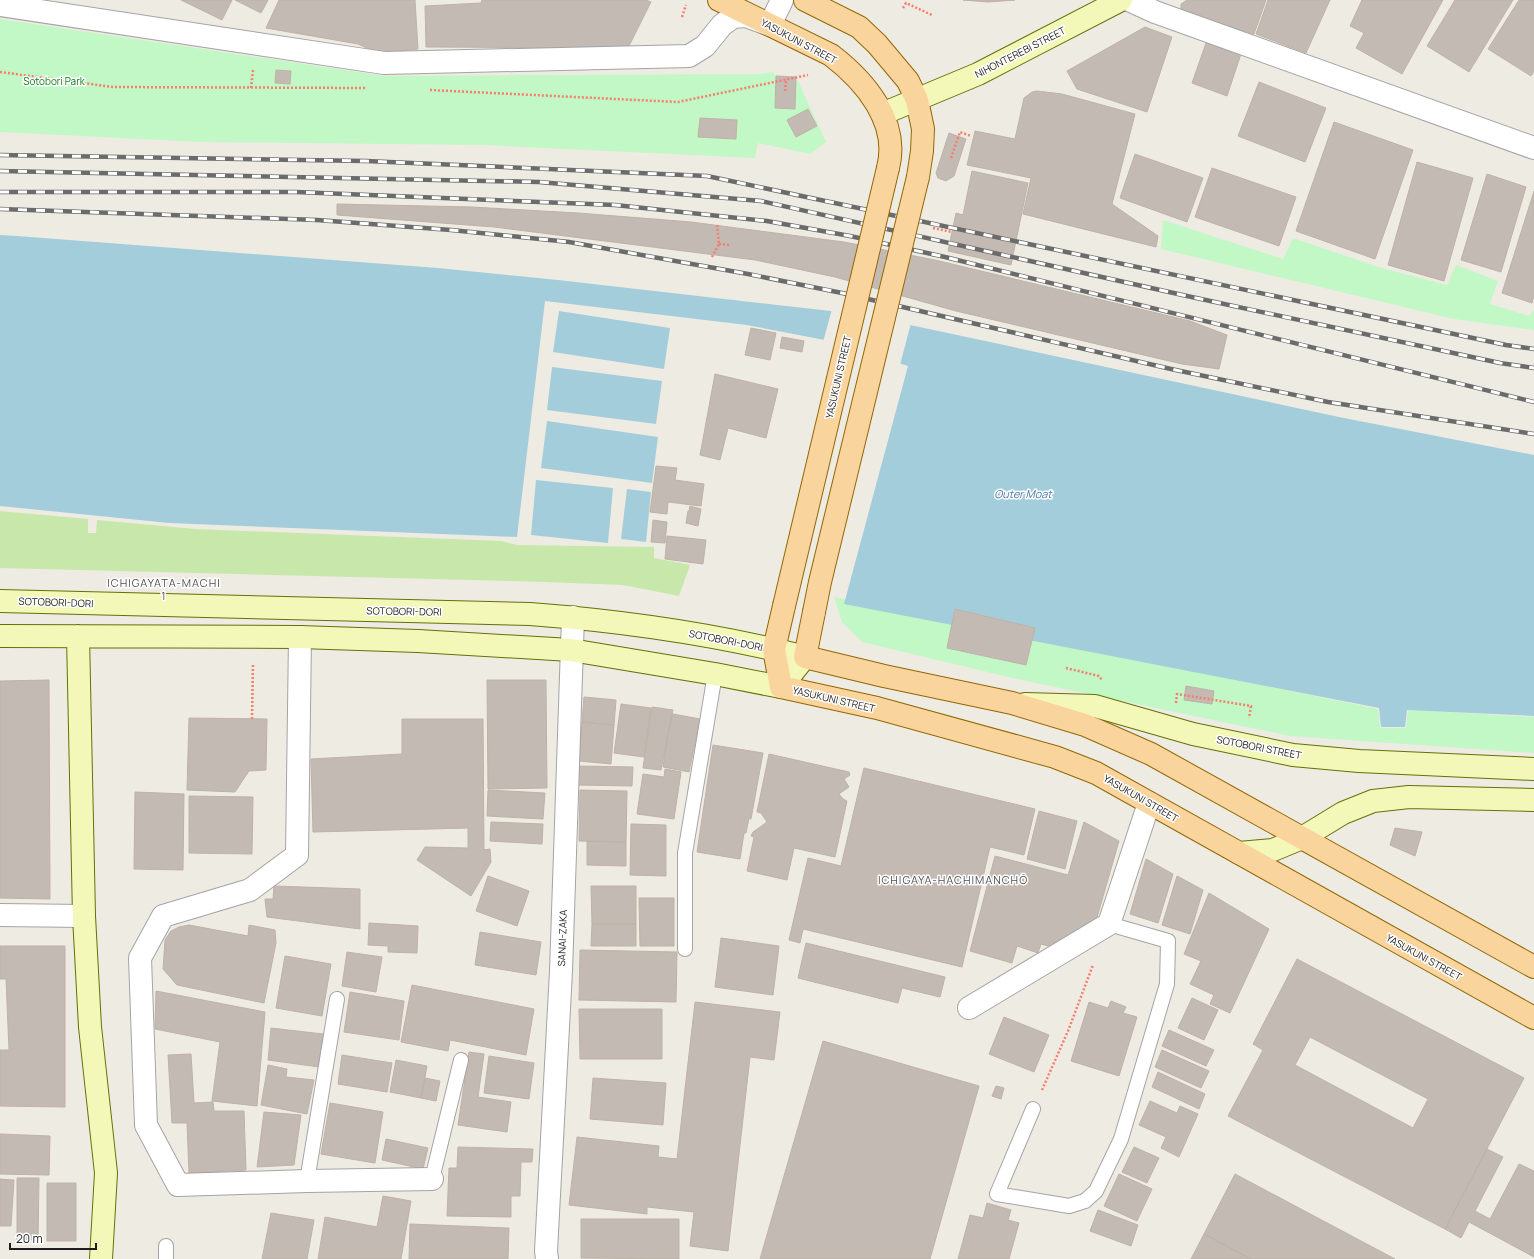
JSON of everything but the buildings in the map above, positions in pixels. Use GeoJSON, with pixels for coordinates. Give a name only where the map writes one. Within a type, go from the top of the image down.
{"type":"FeatureCollection","features":[{"type":"Feature","properties":{"kind":"main road","name":"YASUKUNI STREET"},"geometry":{"type":"LineString","coordinates":[[719,0],[831,55],[863,84],[882,114],[890,136],[891,150],[888,168],[774,649],[781,687],[877,708],[1055,757],[1096,773],[1534,1018]]}},
{"type":"Feature","properties":{"kind":"main road"},"geometry":{"type":"LineString","coordinates":[[0,636],[300,637],[418,641],[571,650],[715,674],[781,687],[805,657],[822,575],[918,177],[922,151],[923,129],[918,100],[908,81],[877,44],[859,27],[805,0]]}},
{"type":"Feature","properties":{"kind":"main road","name":"NIHONTEREBI STREET"},"geometry":{"type":"LineString","coordinates":[[882,114],[991,68],[1121,0]]}},
{"type":"Feature","properties":{"kind":"main road","name":"NIHONTEREBI STREET"},"geometry":{"type":"LineString","coordinates":[[890,136],[918,100]]}},
{"type":"Feature","properties":{"kind":"main road","name":"SOTOBORI-DORI"},"geometry":{"type":"LineString","coordinates":[[0,601],[530,614],[573,617],[667,629],[774,649],[805,657]]}},
{"type":"Feature","properties":{"kind":"main road"},"geometry":{"type":"LineString","coordinates":[[78,636],[84,916],[90,1027],[106,1173],[101,1259]]}},
{"type":"Feature","properties":{"kind":"main road"},"geometry":{"type":"LineString","coordinates":[[805,657],[1012,704],[1085,725],[1151,754],[1534,967]]}},
{"type":"Feature","properties":{"kind":"main road","name":"SOTOBORI STREET"},"geometry":{"type":"LineString","coordinates":[[1012,704],[1095,706],[1193,734],[1293,755],[1359,761],[1534,769]]}},
{"type":"Feature","properties":{"kind":"main road"},"geometry":{"type":"LineString","coordinates":[[1239,853],[1273,850],[1302,838],[1343,813],[1372,801],[1409,797],[1534,800]]}},
{"type":"Feature","properties":{"kind":"street"},"geometry":{"type":"LineString","coordinates":[[0,5],[384,63],[689,56],[705,46],[722,25],[733,17],[746,16],[770,25],[782,0]]}},
{"type":"Feature","properties":{"kind":"street"},"geometry":{"type":"LineString","coordinates":[[1129,0],[1156,12],[1534,148]]}},
{"type":"Feature","properties":{"kind":"street","name":"SANAI-ZAKA"},"geometry":{"type":"LineString","coordinates":[[547,1259],[546,1251],[561,971],[573,617]]}},
{"type":"Feature","properties":{"kind":"street"},"geometry":{"type":"LineString","coordinates":[[300,637],[296,855],[250,890],[162,916],[140,958],[146,1125],[178,1185],[432,1179]]}},
{"type":"Feature","properties":{"kind":"street"},"geometry":{"type":"LineString","coordinates":[[969,1008],[1109,924],[1149,802]]}},
{"type":"Feature","properties":{"kind":"street"},"geometry":{"type":"LineString","coordinates":[[0,915],[84,916]]}},
{"type":"Feature","properties":{"kind":"lane"},"geometry":{"type":"LineString","coordinates":[[685,949],[685,853],[715,674]]}},
{"type":"Feature","properties":{"kind":"lane"},"geometry":{"type":"LineString","coordinates":[[1033,1109],[997,1194],[1069,1206],[1085,1201],[1096,1191],[1121,1139],[1167,984],[1168,941],[1109,924]]}},
{"type":"Feature","properties":{"kind":"lane"},"geometry":{"type":"LineString","coordinates":[[307,1181],[337,999]]}},
{"type":"Feature","properties":{"kind":"lane"},"geometry":{"type":"LineString","coordinates":[[432,1179],[461,1060]]}},
{"type":"Feature","properties":{"kind":"path"},"geometry":{"type":"LineString","coordinates":[[904,8],[906,3],[932,15]]}},
{"type":"Feature","properties":{"kind":"path"},"geometry":{"type":"LineString","coordinates":[[682,17],[686,5]]}},
{"type":"Feature","properties":{"kind":"path"},"geometry":{"type":"LineString","coordinates":[[785,91],[786,79]]}},
{"type":"Feature","properties":{"kind":"path"},"geometry":{"type":"LineString","coordinates":[[951,158],[960,132],[971,136]]}},
{"type":"Feature","properties":{"kind":"path"},"geometry":{"type":"LineString","coordinates":[[712,257],[719,244],[717,225]]}},
{"type":"Feature","properties":{"kind":"path"},"geometry":{"type":"LineString","coordinates":[[927,227],[952,232]]}},
{"type":"Feature","properties":{"kind":"path"},"geometry":{"type":"LineString","coordinates":[[719,244],[730,245]]}},
{"type":"Feature","properties":{"kind":"path"},"geometry":{"type":"LineString","coordinates":[[252,719],[254,637]]}},
{"type":"Feature","properties":{"kind":"path"},"geometry":{"type":"LineString","coordinates":[[1066,668],[1099,676],[1103,681]]}},
{"type":"Feature","properties":{"kind":"path"},"geometry":{"type":"LineString","coordinates":[[1176,705],[1177,694],[1251,706],[1249,718]]}},
{"type":"Feature","properties":{"kind":"path"},"geometry":{"type":"LineString","coordinates":[[1045,1085],[1068,1031],[1109,924]]}},
{"type":"Feature","properties":{"kind":"green space","name":"Sotobori Park"},"geometry":{"type":"Polygon","coordinates":[[[0,19],[385,76],[758,74],[773,72],[776,77],[798,81],[826,142],[810,154],[758,143],[755,158],[484,145],[202,142],[0,132],[0,19]]]}},
{"type":"Feature","properties":{"kind":"green space"},"geometry":{"type":"Polygon","coordinates":[[[1163,220],[1283,259],[1293,238],[1378,267],[1447,285],[1456,265],[1498,281],[1490,304],[1529,316],[1534,310],[1534,330],[1454,319],[1161,249],[1163,220]]]}},
{"type":"Feature","properties":{"kind":"green space"},"geometry":{"type":"Polygon","coordinates":[[[0,511],[88,519],[88,533],[96,533],[97,520],[195,529],[501,541],[517,545],[654,547],[654,558],[690,565],[679,596],[623,585],[0,568],[0,511]]]}},
{"type":"Feature","properties":{"kind":"green space"},"geometry":{"type":"Polygon","coordinates":[[[834,597],[1378,709],[1380,728],[1406,728],[1408,710],[1534,717],[1534,753],[1290,736],[1017,679],[862,642],[842,622],[834,597]]]}},
{"type":"Feature","properties":{"kind":"water","name":"Outer Moat"},"geometry":{"type":"Polygon","coordinates":[[[0,235],[438,268],[831,311],[915,326],[1339,417],[1534,455],[1534,716],[1407,710],[1405,727],[1381,727],[1379,708],[844,604],[908,366],[830,341],[747,325],[545,301],[517,537],[169,523],[0,506],[0,235]]]}},
{"type":"Feature","properties":{"kind":"water"},"geometry":{"type":"Polygon","coordinates":[[[559,311],[670,328],[664,369],[553,352],[559,311]]]}},
{"type":"Feature","properties":{"kind":"water"},"geometry":{"type":"Polygon","coordinates":[[[552,367],[662,381],[656,424],[547,410],[552,367]]]}},
{"type":"Feature","properties":{"kind":"water"},"geometry":{"type":"Polygon","coordinates":[[[547,421],[658,437],[652,483],[541,468],[547,421]]]}},
{"type":"Feature","properties":{"kind":"water"},"geometry":{"type":"Polygon","coordinates":[[[536,480],[613,488],[608,543],[531,535],[536,480]]]}},
{"type":"Feature","properties":{"kind":"water"},"geometry":{"type":"Polygon","coordinates":[[[627,489],[651,492],[646,542],[621,539],[627,489]]]}},
{"type":"Feature","properties":{"kind":"pier"},"geometry":{"type":"Polygon","coordinates":[[[832,309],[911,323],[900,365],[823,342],[832,309]]]}},
{"type":"Feature","properties":{"kind":"railway"},"geometry":{"type":"LineString","coordinates":[[0,155],[366,161],[707,176],[1506,345],[1534,349]]}},
{"type":"Feature","properties":{"kind":"railway"},"geometry":{"type":"LineString","coordinates":[[0,171],[539,182],[761,201],[1187,296],[1500,363],[1534,368]]}},
{"type":"Feature","properties":{"kind":"railway"},"geometry":{"type":"LineString","coordinates":[[0,192],[296,192],[615,205],[767,221],[850,236],[945,257],[1534,402]]}},
{"type":"Feature","properties":{"kind":"railway"},"geometry":{"type":"LineString","coordinates":[[0,209],[317,220],[451,230],[569,242],[748,274],[842,293],[1171,369],[1328,402],[1534,434]]}},
{"type":"Feature","properties":{"kind":"district","name":"ICHIGAYATA-MACHI 1"},"geometry":{"type":"Point","coordinates":[164,589]}},
{"type":"Feature","properties":{"kind":"district","name":"ICHIGAYA-HACHIMANCHŌ"},"geometry":{"type":"Point","coordinates":[953,880]}}]}
